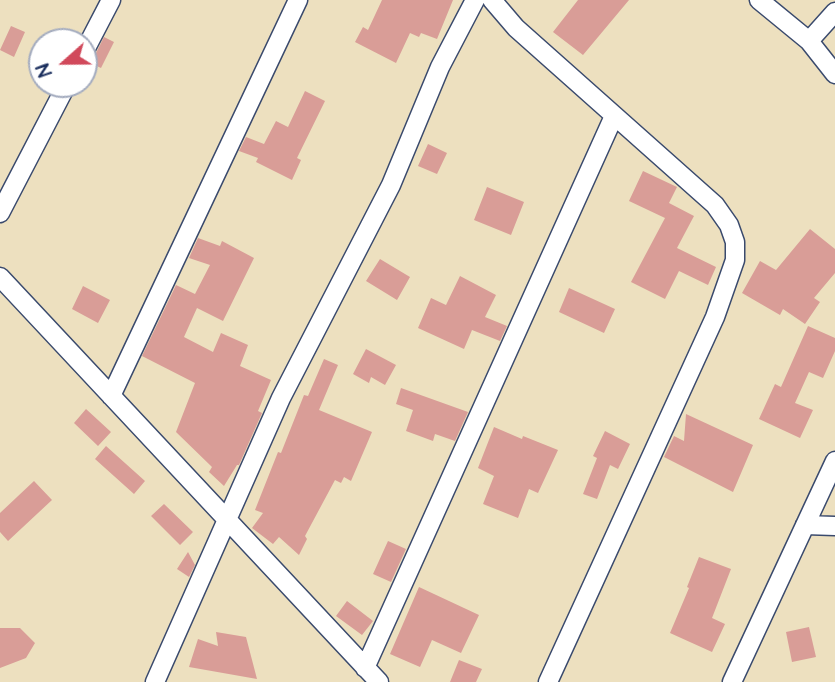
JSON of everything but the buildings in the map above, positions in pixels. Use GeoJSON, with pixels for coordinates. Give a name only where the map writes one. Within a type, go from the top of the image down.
{"type":"FeatureCollection","features":[{"type":"Feature","properties":{"kind":"street"},"geometry":{"type":"LineString","coordinates":[[96,28],[111,0]]}},
{"type":"Feature","properties":{"kind":"street"},"geometry":{"type":"LineString","coordinates":[[111,396],[298,0]]}},
{"type":"Feature","properties":{"kind":"street"},"geometry":{"type":"LineString","coordinates":[[155,682],[281,398],[390,186],[440,67],[475,0]]}},
{"type":"Feature","properties":{"kind":"street"},"geometry":{"type":"LineString","coordinates":[[492,0],[516,28],[715,205],[729,225],[735,242],[735,260],[715,317],[548,682]]}},
{"type":"Feature","properties":{"kind":"street"},"geometry":{"type":"LineString","coordinates":[[759,0],[809,41],[835,74]]}},
{"type":"Feature","properties":{"kind":"street"},"geometry":{"type":"LineString","coordinates":[[809,41],[835,12]]}},
{"type":"Feature","properties":{"kind":"street"},"geometry":{"type":"LineString","coordinates":[[0,213],[60,98]]}},
{"type":"Feature","properties":{"kind":"street"},"geometry":{"type":"LineString","coordinates":[[365,668],[614,116]]}},
{"type":"Feature","properties":{"kind":"street"},"geometry":{"type":"LineString","coordinates":[[0,277],[379,682]]}},
{"type":"Feature","properties":{"kind":"street"},"geometry":{"type":"LineString","coordinates":[[732,682],[835,461]]}},
{"type":"Feature","properties":{"kind":"street"},"geometry":{"type":"LineString","coordinates":[[805,525],[835,526]]}}]}
